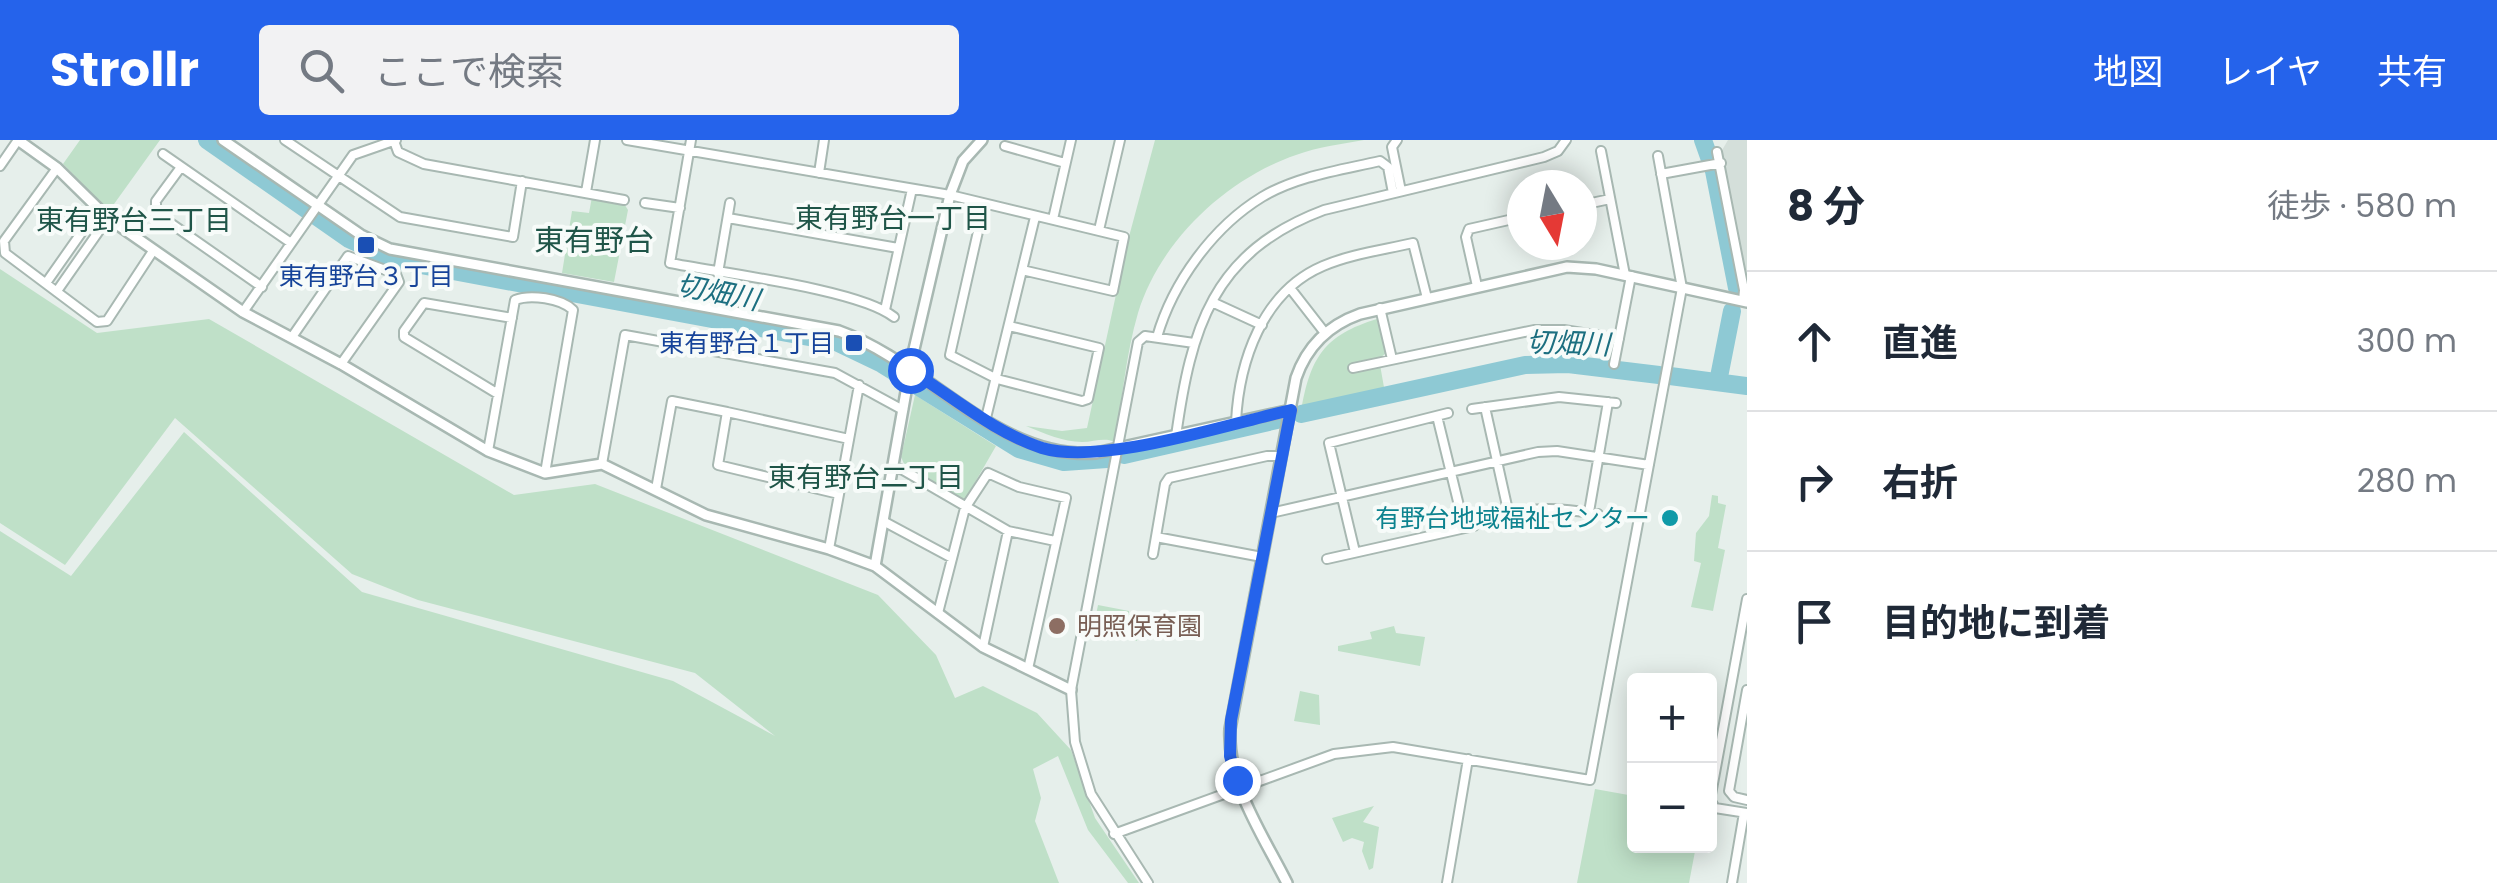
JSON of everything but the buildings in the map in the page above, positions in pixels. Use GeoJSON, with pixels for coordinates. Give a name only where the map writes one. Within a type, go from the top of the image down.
{"type":"FeatureCollection","features":[{"type":"Feature","properties":{"kind":"street"},"geometry":{"type":"LineString","coordinates":[[0,166],[18,140],[58,168],[108,218],[243,312],[341,364],[488,451],[545,472],[602,464],[706,515],[875,566],[982,646],[1072,690]]}},
{"type":"Feature","properties":{"kind":"street"},"geometry":{"type":"LineString","coordinates":[[223,140],[368,239],[405,254],[823,327],[862,340],[986,418],[1044,448],[1082,454],[1119,449],[1291,410]]}},
{"type":"Feature","properties":{"kind":"street"},"geometry":{"type":"LineString","coordinates":[[243,312],[353,155],[395,140],[398,152],[424,164],[624,200]]}},
{"type":"Feature","properties":{"kind":"street"},"geometry":{"type":"LineString","coordinates":[[586,192],[595,140]]}},
{"type":"Feature","properties":{"kind":"street"},"geometry":{"type":"LineString","coordinates":[[627,140],[950,195],[1124,237],[1113,291],[1022,270]]}},
{"type":"Feature","properties":{"kind":"street"},"geometry":{"type":"LineString","coordinates":[[692,140],[670,263],[844,296],[894,317]]}},
{"type":"Feature","properties":{"kind":"street"},"geometry":{"type":"LineString","coordinates":[[818,173],[824,140]]}},
{"type":"Feature","properties":{"kind":"street"},"geometry":{"type":"LineString","coordinates":[[875,566],[910,370],[950,195],[963,162],[982,140]]}},
{"type":"Feature","properties":{"kind":"street"},"geometry":{"type":"LineString","coordinates":[[1052,219],[1071,140]]}},
{"type":"Feature","properties":{"kind":"street"},"geometry":{"type":"LineString","coordinates":[[1099,230],[1120,140]]}},
{"type":"Feature","properties":{"kind":"street"},"geometry":{"type":"LineString","coordinates":[[1396,140],[1392,146],[1397,192]]}},
{"type":"Feature","properties":{"kind":"street"},"geometry":{"type":"LineString","coordinates":[[1176,436],[1199,324],[1221,286],[1248,255],[1298,219],[1544,158],[1558,151],[1566,140]]}},
{"type":"Feature","properties":{"kind":"street"},"geometry":{"type":"LineString","coordinates":[[290,142],[400,218],[513,237],[522,182]]}},
{"type":"Feature","properties":{"kind":"street"},"geometry":{"type":"LineString","coordinates":[[1005,146],[1064,163]]}},
{"type":"Feature","properties":{"kind":"street"},"geometry":{"type":"LineString","coordinates":[[1601,151],[1628,276],[1614,364]]}},
{"type":"Feature","properties":{"kind":"street"},"geometry":{"type":"LineString","coordinates":[[1287,883],[1240,788],[1232,766],[1230,729],[1301,365],[1325,332],[1347,318],[1567,267],[1745,301],[1717,152]]}},
{"type":"Feature","properties":{"kind":"street"},"geometry":{"type":"LineString","coordinates":[[163,154],[291,244]]}},
{"type":"Feature","properties":{"kind":"street"},"geometry":{"type":"LineString","coordinates":[[1114,834],[1334,754],[1367,748],[1394,747],[1590,780],[1682,288],[1658,156]]}},
{"type":"Feature","properties":{"kind":"street"},"geometry":{"type":"LineString","coordinates":[[1158,337],[1178,290],[1200,253],[1227,224],[1263,197],[1296,182],[1380,160],[1388,167],[1397,192]]}},
{"type":"Feature","properties":{"kind":"street"},"geometry":{"type":"LineString","coordinates":[[1661,174],[1721,163]]}},
{"type":"Feature","properties":{"kind":"street"},"geometry":{"type":"LineString","coordinates":[[181,166],[156,201],[156,213],[262,287]]}},
{"type":"Feature","properties":{"kind":"street"},"geometry":{"type":"LineString","coordinates":[[58,168],[4,241],[6,253],[97,322],[107,321],[153,251]]}},
{"type":"Feature","properties":{"kind":"street"},"geometry":{"type":"LineString","coordinates":[[885,310],[912,188]]}},
{"type":"Feature","properties":{"kind":"street"},"geometry":{"type":"LineString","coordinates":[[1597,202],[1610,199]]}},
{"type":"Feature","properties":{"kind":"street"},"geometry":{"type":"LineString","coordinates":[[645,203],[680,208]]}},
{"type":"Feature","properties":{"kind":"street"},"geometry":{"type":"LineString","coordinates":[[718,272],[730,203]]}},
{"type":"Feature","properties":{"kind":"street"},"geometry":{"type":"LineString","coordinates":[[984,205],[950,355],[997,380],[1082,401],[1088,399],[1099,348],[1008,326]]}},
{"type":"Feature","properties":{"kind":"street"},"geometry":{"type":"LineString","coordinates":[[46,283],[98,209]]}},
{"type":"Feature","properties":{"kind":"street"},"geometry":{"type":"LineString","coordinates":[[986,418],[1035,217]]}},
{"type":"Feature","properties":{"kind":"street"},"geometry":{"type":"LineString","coordinates":[[57,292],[108,218]]}},
{"type":"Feature","properties":{"kind":"street"},"geometry":{"type":"LineString","coordinates":[[728,218],[898,248]]}},
{"type":"Feature","properties":{"kind":"street"},"geometry":{"type":"LineString","coordinates":[[1477,286],[1466,237],[1469,228],[1507,220]]}},
{"type":"Feature","properties":{"kind":"street"},"geometry":{"type":"LineString","coordinates":[[1236,422],[1247,350],[1290,288],[1318,268],[1414,243],[1426,298]]}},
{"type":"Feature","properties":{"kind":"street"},"geometry":{"type":"LineString","coordinates":[[292,338],[348,256],[396,274],[399,282],[341,364]]}},
{"type":"Feature","properties":{"kind":"street"},"geometry":{"type":"LineString","coordinates":[[1290,288],[1325,332]]}},
{"type":"Feature","properties":{"kind":"street"},"geometry":{"type":"LineString","coordinates":[[488,451],[516,300],[525,296],[567,304],[572,310],[545,472]]}},
{"type":"Feature","properties":{"kind":"street"},"geometry":{"type":"LineString","coordinates":[[1212,302],[1262,325]]}},
{"type":"Feature","properties":{"kind":"street"},"geometry":{"type":"LineString","coordinates":[[498,394],[404,337],[404,331],[424,303],[512,318]]}},
{"type":"Feature","properties":{"kind":"street"},"geometry":{"type":"LineString","coordinates":[[1380,308],[1392,360]]}},
{"type":"Feature","properties":{"kind":"street"},"geometry":{"type":"LineString","coordinates":[[1353,368],[1534,330],[1564,330],[1618,340]]}},
{"type":"Feature","properties":{"kind":"street"},"geometry":{"type":"LineString","coordinates":[[602,464],[625,335],[835,373],[903,410]]}},
{"type":"Feature","properties":{"kind":"street"},"geometry":{"type":"LineString","coordinates":[[1148,883],[1096,805],[1087,783],[1075,742],[1072,690],[1138,342],[1145,336],[1194,343]]}},
{"type":"Feature","properties":{"kind":"street"},"geometry":{"type":"LineString","coordinates":[[829,549],[859,385]]}},
{"type":"Feature","properties":{"kind":"street"},"geometry":{"type":"LineString","coordinates":[[658,397],[849,439]]}},
{"type":"Feature","properties":{"kind":"street"},"geometry":{"type":"LineString","coordinates":[[1472,409],[1485,406],[1559,397],[1612,402],[1598,457],[1594,513],[1565,508],[1505,517],[1498,461],[1485,406]]}},
{"type":"Feature","properties":{"kind":"street"},"geometry":{"type":"LineString","coordinates":[[656,489],[672,402]]}},
{"type":"Feature","properties":{"kind":"street"},"geometry":{"type":"LineString","coordinates":[[727,412],[718,465],[839,494]]}},
{"type":"Feature","properties":{"kind":"street"},"geometry":{"type":"LineString","coordinates":[[1355,552],[1328,443],[1448,413]]}},
{"type":"Feature","properties":{"kind":"street"},"geometry":{"type":"LineString","coordinates":[[1327,559],[1469,526],[1438,416]]}},
{"type":"Feature","properties":{"kind":"street"},"geometry":{"type":"LineString","coordinates":[[1271,513],[1538,452],[1649,465]]}},
{"type":"Feature","properties":{"kind":"street"},"geometry":{"type":"LineString","coordinates":[[1153,554],[1164,484],[1169,478],[1266,456],[1282,456]]}},
{"type":"Feature","properties":{"kind":"street"},"geometry":{"type":"LineString","coordinates":[[893,467],[1008,531],[1055,541]]}},
{"type":"Feature","properties":{"kind":"street"},"geometry":{"type":"LineString","coordinates":[[938,614],[964,508],[988,473],[1066,498],[1028,669]]}},
{"type":"Feature","properties":{"kind":"street"},"geometry":{"type":"LineString","coordinates":[[883,521],[952,558]]}},
{"type":"Feature","properties":{"kind":"street"},"geometry":{"type":"LineString","coordinates":[[982,646],[1008,531]]}},
{"type":"Feature","properties":{"kind":"street"},"geometry":{"type":"LineString","coordinates":[[1156,537],[1262,557]]}},
{"type":"Feature","properties":{"kind":"street"},"geometry":{"type":"LineString","coordinates":[[1732,883],[1746,813],[1715,808],[1710,800],[1747,599]]}},
{"type":"Feature","properties":{"kind":"street"},"geometry":{"type":"LineString","coordinates":[[1747,690],[1728,792],[1747,800]]}},
{"type":"Feature","properties":{"kind":"street"},"geometry":{"type":"LineString","coordinates":[[1447,883],[1468,760]]}},
{"type":"Feature","properties":{"kind":"street"},"geometry":{"type":"LineString","coordinates":[[1734,760],[1747,762]]}},
{"type":"Feature","properties":{"kind":"shaded area"},"geometry":{"type":"Polygon","coordinates":[[[1728,140],[1747,140],[1747,277],[1721,152],[1728,140]]]}},
{"type":"Feature","properties":{"kind":"green space"},"geometry":{"type":"Polygon","coordinates":[[[80,140],[160,140],[109,211],[63,164],[80,140]]]}},
{"type":"Feature","properties":{"kind":"green space"},"geometry":{"type":"Polygon","coordinates":[[[1155,140],[1364,140],[1313,150],[1270,166],[1221,197],[1179,238],[1162,261],[1138,313],[1115,442],[1068,440],[1026,426],[1062,431],[1087,428],[1127,244],[1155,140]]]}},
{"type":"Feature","properties":{"kind":"green space"},"geometry":{"type":"Polygon","coordinates":[[[592,197],[623,202],[628,210],[614,282],[562,273],[572,211],[589,213],[592,197]]]}},
{"type":"Feature","properties":{"kind":"green space"},"geometry":{"type":"Polygon","coordinates":[[[0,269],[97,333],[209,319],[514,495],[595,484],[878,595],[936,655],[955,698],[983,686],[1037,713],[1071,750],[1095,818],[1139,883],[1128,883],[1088,830],[1058,756],[1033,769],[1041,798],[1035,821],[1059,883],[0,883],[0,531],[71,576],[184,432],[362,592],[673,681],[775,736],[695,673],[418,600],[352,574],[175,418],[65,565],[0,523],[0,269]]]}},
{"type":"Feature","properties":{"kind":"green space"},"geometry":{"type":"Polygon","coordinates":[[[1377,319],[1386,353],[1379,359],[1385,393],[1301,412],[1309,377],[1322,351],[1344,333],[1377,319]]]}},
{"type":"Feature","properties":{"kind":"green space"},"geometry":{"type":"Polygon","coordinates":[[[915,395],[996,446],[966,498],[959,499],[906,468],[901,457],[915,395]]]}},
{"type":"Feature","properties":{"kind":"green space"},"geometry":{"type":"Polygon","coordinates":[[[1712,495],[1718,496],[1718,503],[1726,505],[1718,548],[1725,550],[1713,611],[1691,607],[1701,563],[1694,561],[1696,533],[1709,516],[1712,495]]]}},
{"type":"Feature","properties":{"kind":"green space"},"geometry":{"type":"Polygon","coordinates":[[[1098,605],[1147,615],[1139,619],[1137,641],[1107,635],[1107,630],[1094,625],[1098,605]]]}},
{"type":"Feature","properties":{"kind":"green space"},"geometry":{"type":"Polygon","coordinates":[[[1394,626],[1396,633],[1425,637],[1420,666],[1338,651],[1338,646],[1372,639],[1370,632],[1394,626]]]}},
{"type":"Feature","properties":{"kind":"green space"},"geometry":{"type":"Polygon","coordinates":[[[1300,691],[1319,695],[1320,725],[1294,721],[1300,691]]]}},
{"type":"Feature","properties":{"kind":"green space"},"geometry":{"type":"Polygon","coordinates":[[[1595,789],[1627,795],[1627,853],[1695,853],[1689,883],[1577,883],[1595,789]]]}},
{"type":"Feature","properties":{"kind":"green space"},"geometry":{"type":"Polygon","coordinates":[[[1374,806],[1363,822],[1379,827],[1373,868],[1369,870],[1362,851],[1364,842],[1352,838],[1343,842],[1332,818],[1374,806]]]}},
{"type":"Feature","properties":{"kind":"waterway","name":"切畑川"},"geometry":{"type":"LineString","coordinates":[[207,140],[349,239],[394,260],[836,342],[882,364],[1019,449],[1064,462],[1107,459]]}},
{"type":"Feature","properties":{"kind":"waterway"},"geometry":{"type":"LineString","coordinates":[[1703,140],[1714,171],[1737,288]]}},
{"type":"Feature","properties":{"kind":"waterway"},"geometry":{"type":"LineString","coordinates":[[1718,382],[1732,311]]}},
{"type":"Feature","properties":{"kind":"waterway","name":"切畑川"},"geometry":{"type":"LineString","coordinates":[[1301,414],[1525,365],[1568,364],[1659,375]]}},
{"type":"Feature","properties":{"kind":"waterway","name":"切畑川"},"geometry":{"type":"LineString","coordinates":[[1670,376],[1747,386]]}},
{"type":"Feature","properties":{"kind":"waterway","name":"切畑川"},"geometry":{"type":"LineString","coordinates":[[1124,455],[1277,420]]}},
{"type":"Feature","properties":{"kind":"place","name":"東有野台３丁目"},"geometry":{"type":"Point","coordinates":[366,245]}},
{"type":"Feature","properties":{"kind":"place","name":"東有野台１丁目"},"geometry":{"type":"Point","coordinates":[854,343]}},
{"type":"Feature","properties":{"kind":"place","name":"有野台地域福祉センター"},"geometry":{"type":"Point","coordinates":[1670,518]}},
{"type":"Feature","properties":{"kind":"place","name":"明照保育園"},"geometry":{"type":"Point","coordinates":[1057,626]}},
{"type":"Feature","properties":{"kind":"district","name":"東有野台一丁目"},"geometry":{"type":"Point","coordinates":[893,218]}},
{"type":"Feature","properties":{"kind":"district","name":"東有野台三丁目"},"geometry":{"type":"Point","coordinates":[134,220]}},
{"type":"Feature","properties":{"kind":"district","name":"東有野台"},"geometry":{"type":"Point","coordinates":[594,241]}},
{"type":"Feature","properties":{"kind":"district","name":"東有野台二丁目"},"geometry":{"type":"Point","coordinates":[866,477]}},
{"type":"Feature","properties":{"kind":"route"},"geometry":{"type":"LineString","coordinates":[[910,370],[1015,436],[1067,453],[1119,449],[1291,410],[1231,720],[1230,756],[1237,780]]}}]}
